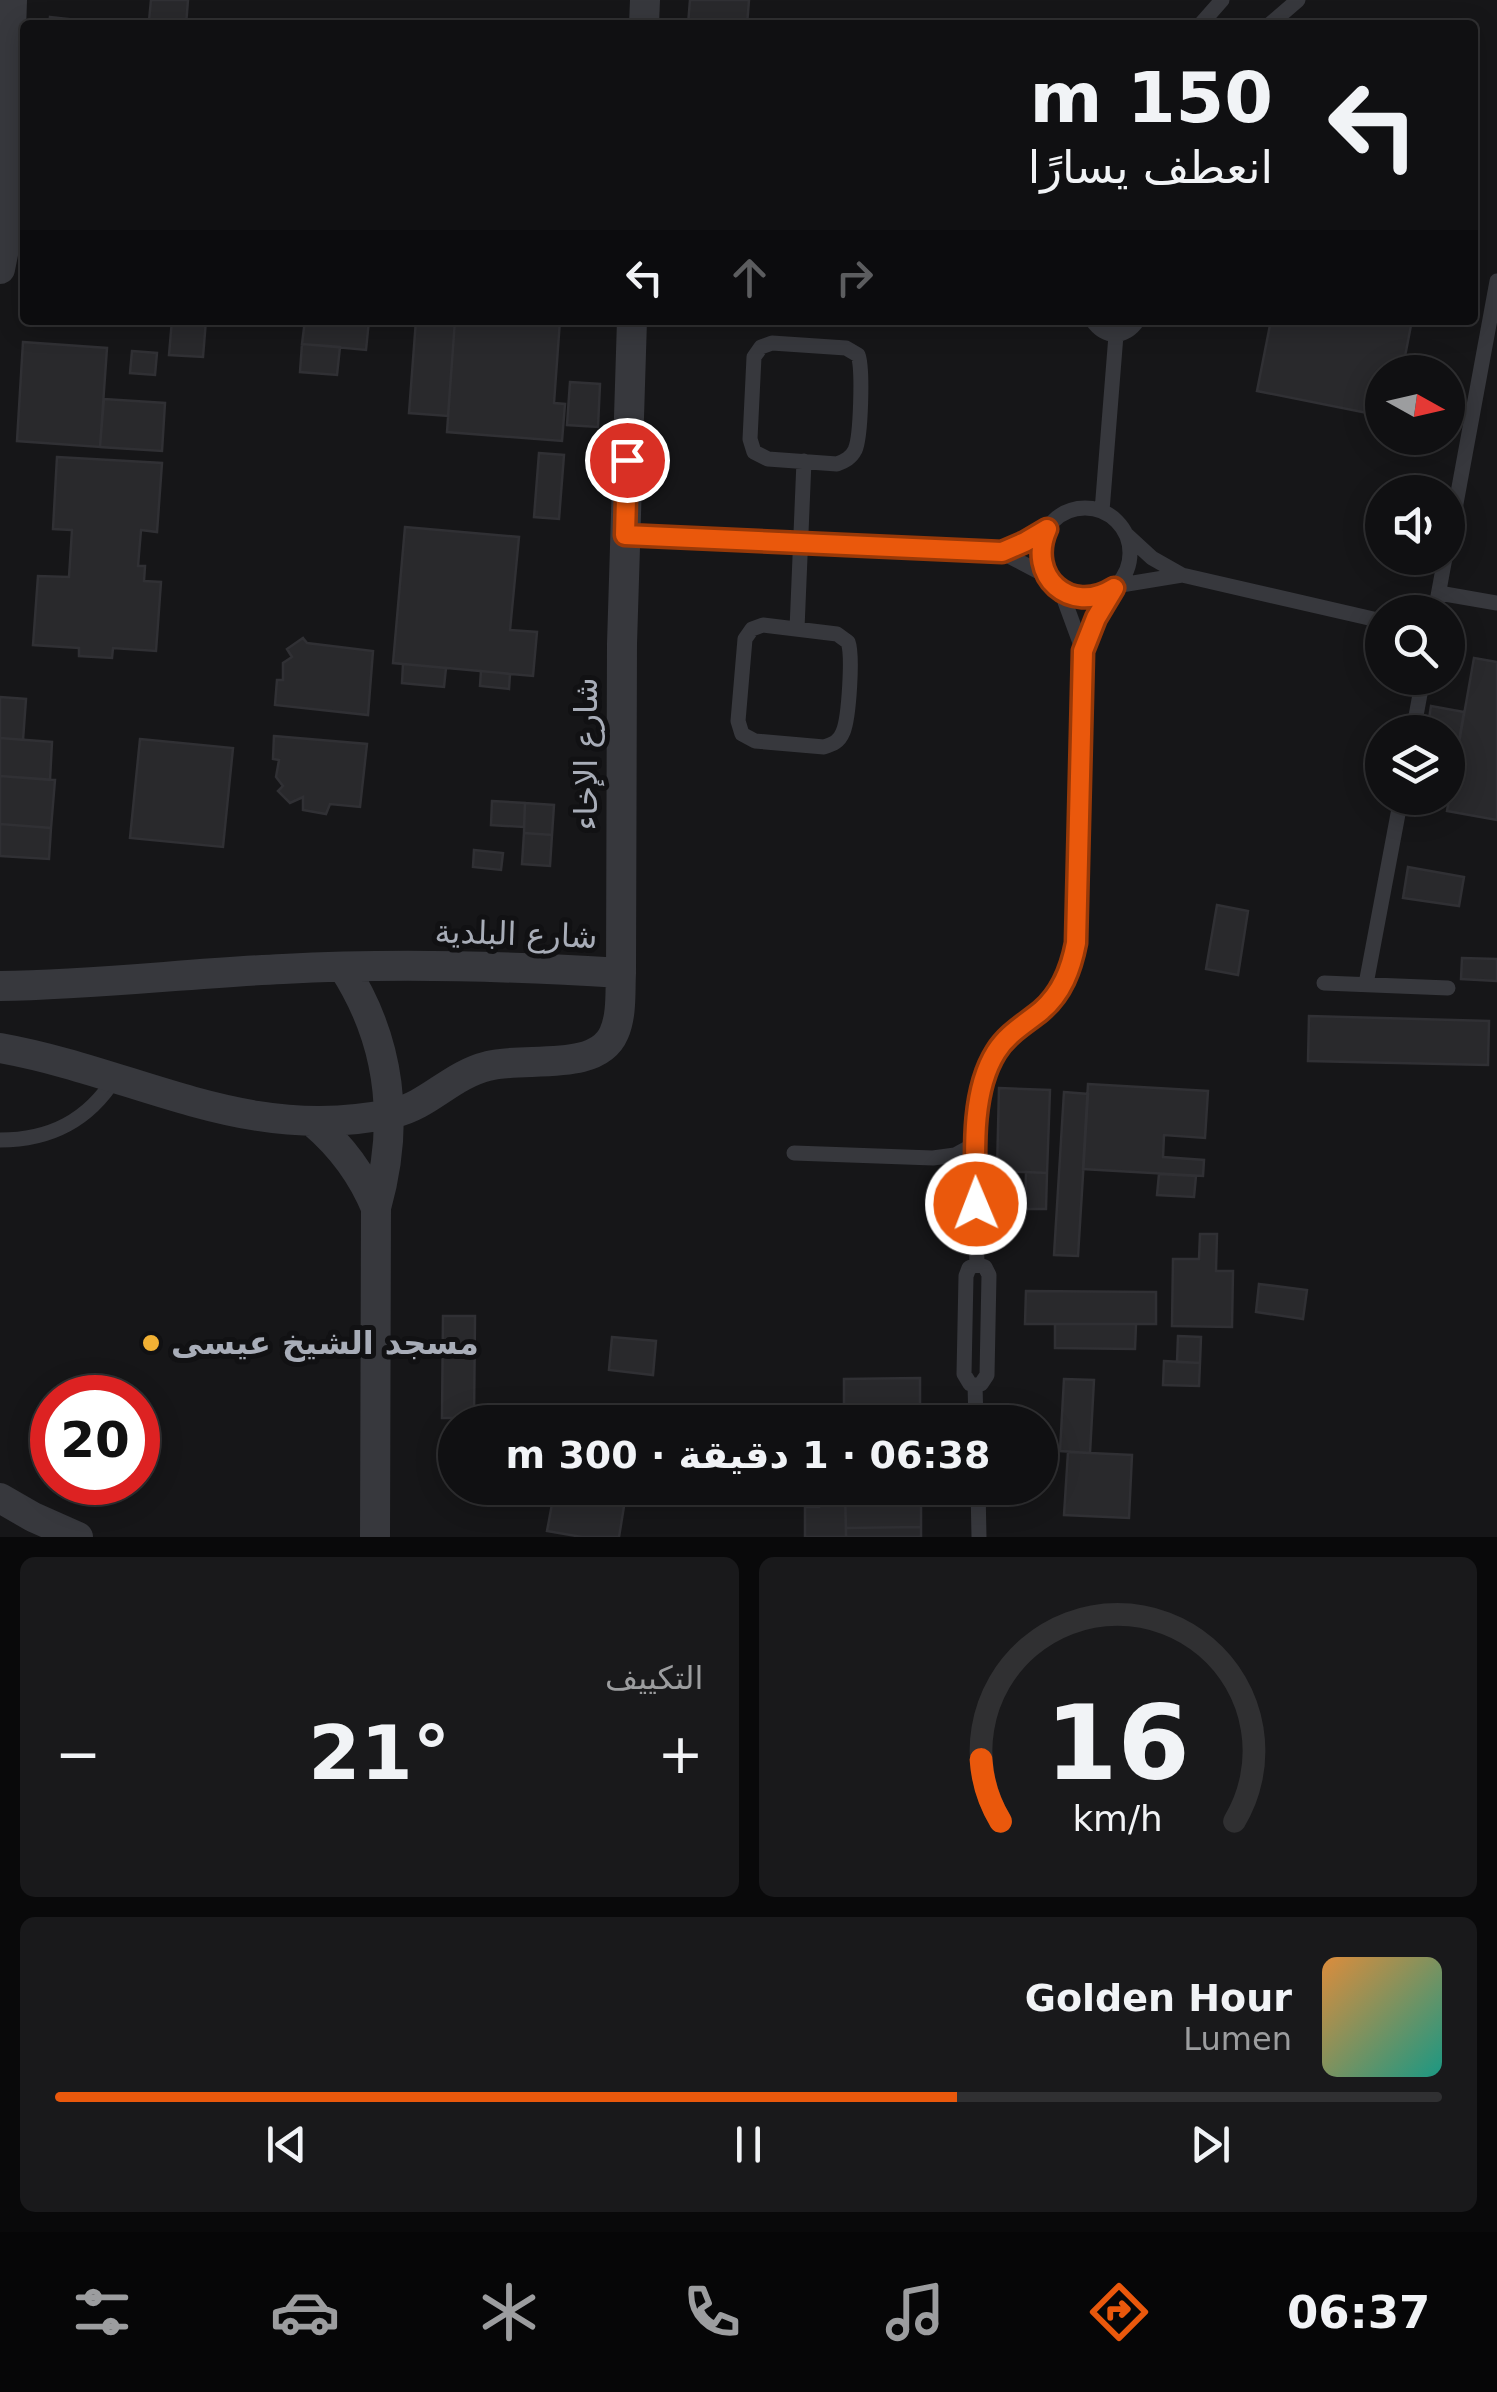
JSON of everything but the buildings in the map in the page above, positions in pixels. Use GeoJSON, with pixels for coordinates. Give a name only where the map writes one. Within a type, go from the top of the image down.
{"type":"FeatureCollection","features":[{"type":"Feature","properties":{"kind":"street"},"geometry":{"type":"LineString","coordinates":[[0,269],[4,250],[12,0]]}},
{"type":"Feature","properties":{"kind":"street","name":"شارع الإخاء"},"geometry":{"type":"LineString","coordinates":[[621,973],[620,808],[632,325]]}},
{"type":"Feature","properties":{"kind":"street","name":"شارع البلدية"},"geometry":{"type":"LineString","coordinates":[[0,986],[343,967],[450,966],[621,973],[615,1031],[598,1052],[586,1058],[491,1065],[451,1081],[420,1104],[388,1114],[314,1122],[275,1120],[226,1111],[63,1062],[0,1048]]}},
{"type":"Feature","properties":{"kind":"street"},"geometry":{"type":"LineString","coordinates":[[343,967],[363,1000],[378,1037],[388,1114],[387,1162],[376,1208],[374,1537]]}},
{"type":"Feature","properties":{"kind":"street"},"geometry":{"type":"LineString","coordinates":[[314,1122],[357,1170],[376,1208]]}},
{"type":"Feature","properties":{"kind":"street"},"geometry":{"type":"LineString","coordinates":[[0,1498],[78,1537]]}},
{"type":"Feature","properties":{"kind":"lane"},"geometry":{"type":"LineString","coordinates":[[1204,20],[1222,0]]}},
{"type":"Feature","properties":{"kind":"lane"},"geometry":{"type":"LineString","coordinates":[[1275,20],[1298,0]]}},
{"type":"Feature","properties":{"kind":"lane"},"geometry":{"type":"LineString","coordinates":[[1461,475],[1497,281]]}},
{"type":"Feature","properties":{"kind":"lane"},"geometry":{"type":"LineString","coordinates":[[1096,325],[1101,331],[1116,335],[1134,325]]}},
{"type":"Feature","properties":{"kind":"lane"},"geometry":{"type":"LineString","coordinates":[[1102,510],[1116,335]]}},
{"type":"Feature","properties":{"kind":"lane"},"geometry":{"type":"LineString","coordinates":[[766,344],[846,348],[858,355],[855,450],[836,464],[804,462],[760,457],[750,446],[754,357],[766,344]]}},
{"type":"Feature","properties":{"kind":"lane"},"geometry":{"type":"LineString","coordinates":[[797,629],[804,462]]}},
{"type":"Feature","properties":{"kind":"lane"},"geometry":{"type":"LineString","coordinates":[[625,535],[1002,552],[1047,529],[1055,519],[1077,508],[1090,508],[1102,510],[1152,558],[1182,575],[1365,617]]}},
{"type":"Feature","properties":{"kind":"lane"},"geometry":{"type":"LineString","coordinates":[[1046,576],[1040,552],[1047,529]]}},
{"type":"Feature","properties":{"kind":"lane"},"geometry":{"type":"LineString","coordinates":[[977,1264],[975,1144],[980,1097],[989,1063],[1012,1032],[1057,994],[1073,961],[1083,651],[1096,618],[1124,576],[1130,549],[1127,535]]}},
{"type":"Feature","properties":{"kind":"lane"},"geometry":{"type":"LineString","coordinates":[[1002,552],[1046,576],[1061,590],[1088,598],[1114,587],[1182,575]]}},
{"type":"Feature","properties":{"kind":"lane"},"geometry":{"type":"LineString","coordinates":[[1443,575],[1439,593],[1497,603]]}},
{"type":"Feature","properties":{"kind":"lane"},"geometry":{"type":"LineString","coordinates":[[1061,590],[1083,651]]}},
{"type":"Feature","properties":{"kind":"lane"},"geometry":{"type":"LineString","coordinates":[[763,626],[797,629],[837,634],[851,648],[843,734],[824,747],[755,741],[739,728],[745,639],[752,629],[763,626]]}},
{"type":"Feature","properties":{"kind":"lane"},"geometry":{"type":"LineString","coordinates":[[1366,984],[1397,815]]}},
{"type":"Feature","properties":{"kind":"lane"},"geometry":{"type":"LineString","coordinates":[[1324,983],[1448,988]]}},
{"type":"Feature","properties":{"kind":"lane"},"geometry":{"type":"LineString","coordinates":[[0,1140],[32,1138],[65,1127],[94,1106],[115,1078]]}},
{"type":"Feature","properties":{"kind":"lane"},"geometry":{"type":"LineString","coordinates":[[794,1153],[933,1158],[956,1155],[975,1144]]}},
{"type":"Feature","properties":{"kind":"lane"},"geometry":{"type":"LineString","coordinates":[[977,1264],[985,1267],[989,1275],[987,1375],[986,1380],[976,1385],[970,1384],[964,1374],[967,1272],[977,1264]]}},
{"type":"Feature","properties":{"kind":"lane"},"geometry":{"type":"LineString","coordinates":[[976,1385],[976,1405]]}},
{"type":"Feature","properties":{"kind":"lane"},"geometry":{"type":"LineString","coordinates":[[978,1505],[979,1537]]}},
{"type":"Feature","properties":{"kind":"place","name":"مسجد الشيخ عيسى"},"geometry":{"type":"Point","coordinates":[151,1343]}},
{"type":"Feature","properties":{"kind":"route"},"geometry":{"type":"LineString","coordinates":[[627,460],[625,535],[1002,552],[1047,529],[1040,552],[1046,576],[1053,584],[1074,596],[1088,598],[1114,588],[1083,651],[1073,961],[1057,994],[1012,1032],[989,1063],[980,1097],[975,1144],[976,1204]]}}]}
